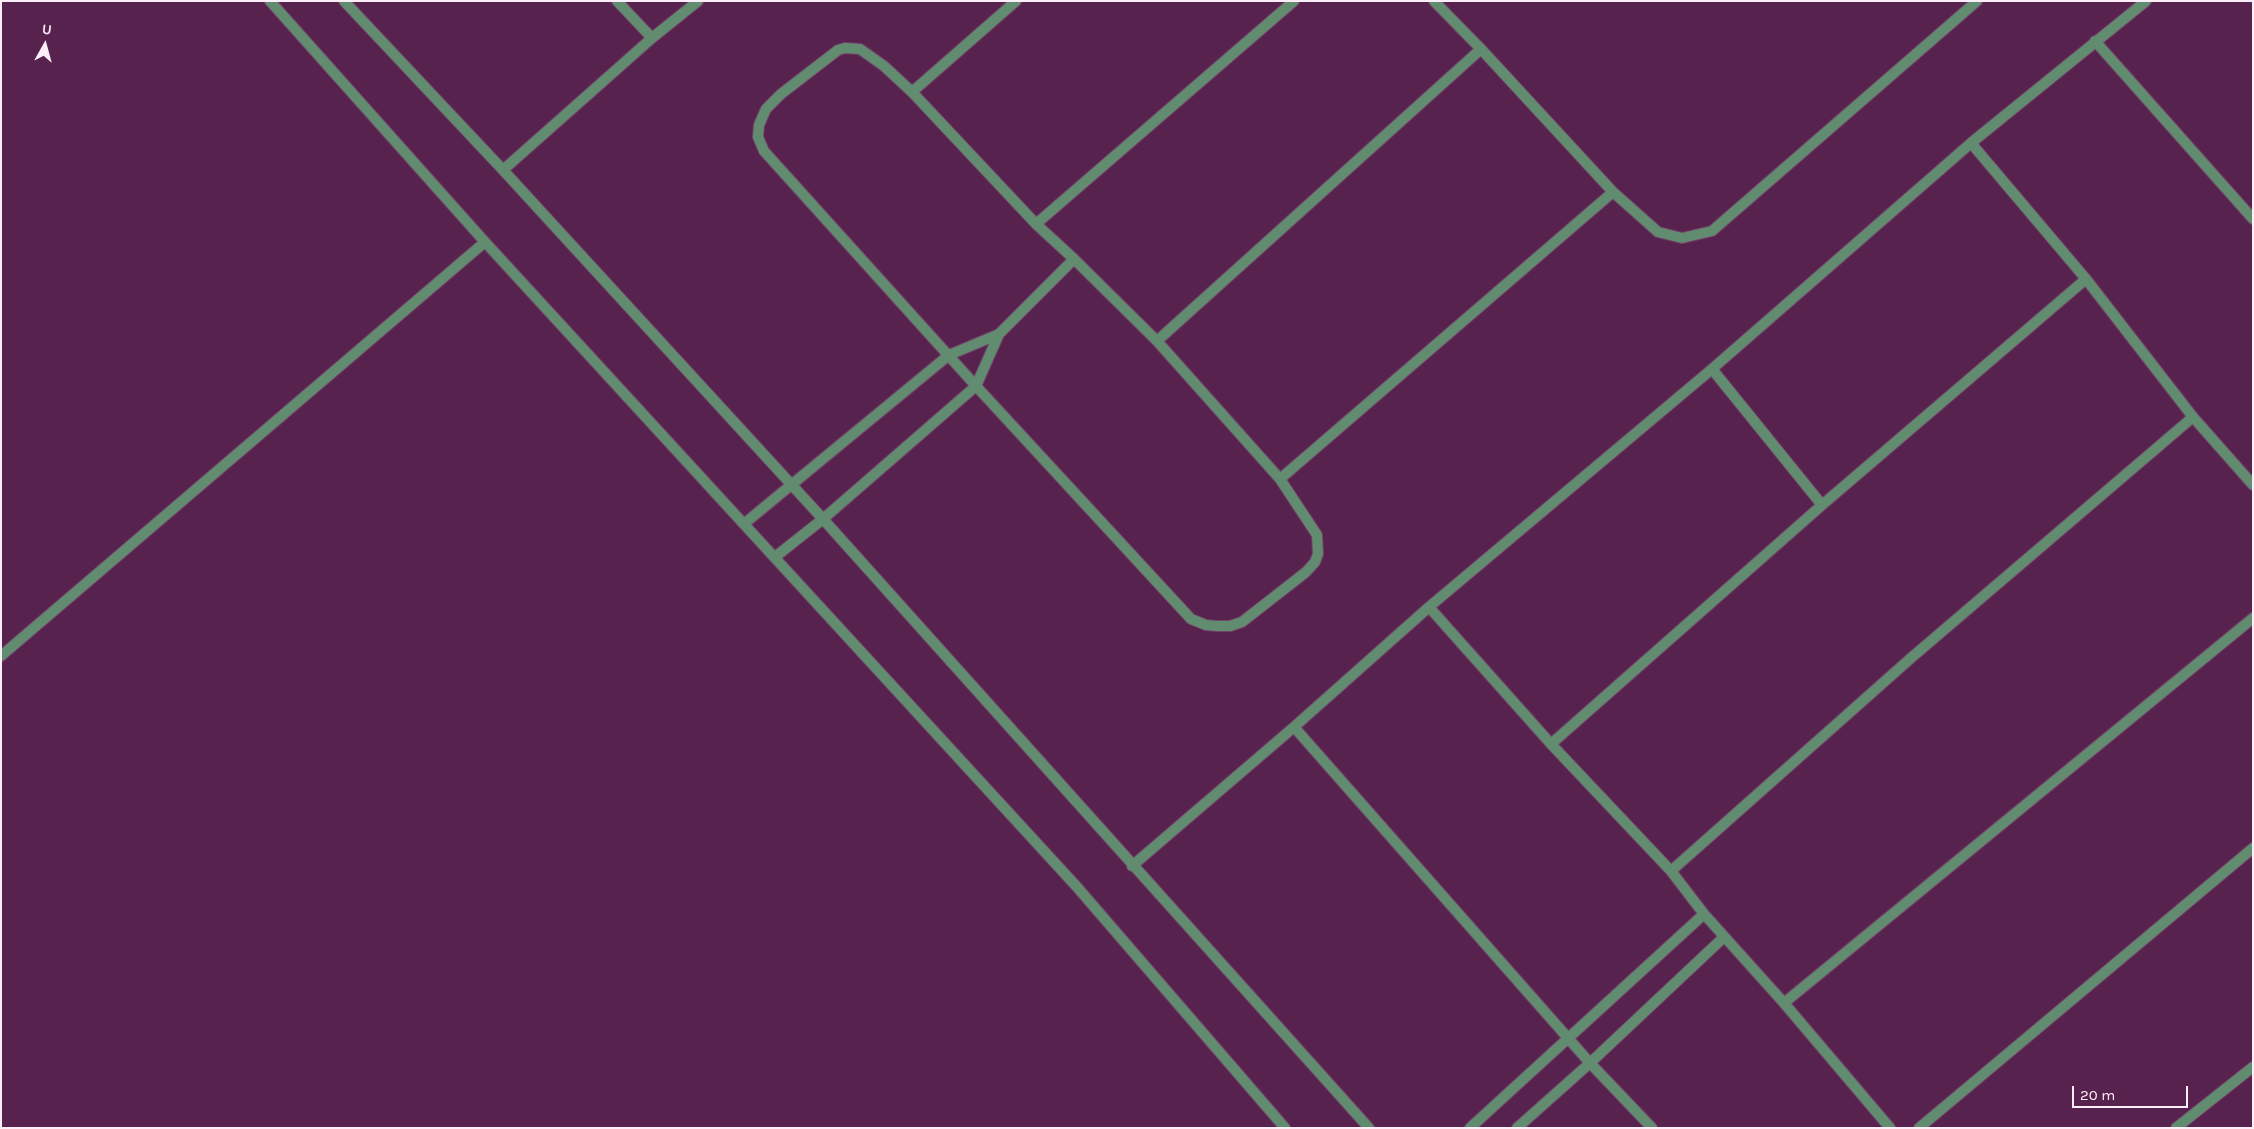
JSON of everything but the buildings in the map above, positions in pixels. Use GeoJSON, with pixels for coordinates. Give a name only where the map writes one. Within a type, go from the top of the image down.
{"type":"FeatureCollection","features":[{"type":"Feature","properties":{"kind":"street"},"geometry":{"type":"LineString","coordinates":[[270,1],[485,242],[1078,887],[1285,1128]]}},
{"type":"Feature","properties":{"kind":"street"},"geometry":{"type":"LineString","coordinates":[[344,1],[503,170],[823,519],[1132,866],[1369,1128]]}},
{"type":"Feature","properties":{"kind":"street"},"geometry":{"type":"LineString","coordinates":[[617,1],[652,38]]}},
{"type":"Feature","properties":{"kind":"street"},"geometry":{"type":"LineString","coordinates":[[503,170],[652,38],[698,1]]}},
{"type":"Feature","properties":{"kind":"street"},"geometry":{"type":"LineString","coordinates":[[912,92],[1016,1]]}},
{"type":"Feature","properties":{"kind":"street"},"geometry":{"type":"LineString","coordinates":[[1036,224],[1294,1]]}},
{"type":"Feature","properties":{"kind":"street"},"geometry":{"type":"LineString","coordinates":[[1434,1],[1613,192],[1658,232],[1682,238],[1712,231],[1977,1]]}},
{"type":"Feature","properties":{"kind":"street"},"geometry":{"type":"LineString","coordinates":[[1132,866],[1294,727],[1429,606],[1712,368],[1970,143],[2146,1]]}},
{"type":"Feature","properties":{"kind":"street"},"geometry":{"type":"LineString","coordinates":[[2095,41],[2253,219]]}},
{"type":"Feature","properties":{"kind":"street"},"geometry":{"type":"LineString","coordinates":[[845,48],[860,49],[873,56],[912,92],[1036,224],[1157,341],[1280,479],[1317,536],[1318,554],[1315,562],[1306,572],[1242,622],[1230,626],[1206,625],[1191,619],[976,386],[764,151],[758,137],[761,118],[781,94],[838,50],[845,48]]}},
{"type":"Feature","properties":{"kind":"street"},"geometry":{"type":"LineString","coordinates":[[1157,341],[1481,49]]}},
{"type":"Feature","properties":{"kind":"street"},"geometry":{"type":"LineString","coordinates":[[1970,143],[2086,279],[2193,417],[2252,482]]}},
{"type":"Feature","properties":{"kind":"street"},"geometry":{"type":"LineString","coordinates":[[1280,479],[1613,192]]}},
{"type":"Feature","properties":{"kind":"street"},"geometry":{"type":"LineString","coordinates":[[1,656],[485,242]]}},
{"type":"Feature","properties":{"kind":"street"},"geometry":{"type":"LineString","coordinates":[[775,557],[823,519],[976,386],[999,334],[1074,259]]}},
{"type":"Feature","properties":{"kind":"street"},"geometry":{"type":"LineString","coordinates":[[1551,744],[1822,505],[2086,279]]}},
{"type":"Feature","properties":{"kind":"street"},"geometry":{"type":"LineString","coordinates":[[745,523],[949,355],[999,334]]}},
{"type":"Feature","properties":{"kind":"street"},"geometry":{"type":"LineString","coordinates":[[1712,368],[1822,505]]}},
{"type":"Feature","properties":{"kind":"street"},"geometry":{"type":"LineString","coordinates":[[1672,871],[1910,658],[2193,417]]}},
{"type":"Feature","properties":{"kind":"street"},"geometry":{"type":"LineString","coordinates":[[1429,606],[1551,744],[1672,871],[1704,914],[1784,1003],[1890,1128]]}},
{"type":"Feature","properties":{"kind":"street"},"geometry":{"type":"LineString","coordinates":[[1784,1003],[2253,618]]}},
{"type":"Feature","properties":{"kind":"street"},"geometry":{"type":"LineString","coordinates":[[1294,727],[1590,1063],[1652,1128]]}},
{"type":"Feature","properties":{"kind":"street"},"geometry":{"type":"LineString","coordinates":[[1919,1128],[2253,848]]}},
{"type":"Feature","properties":{"kind":"street"},"geometry":{"type":"LineString","coordinates":[[1470,1128],[1704,914]]}},
{"type":"Feature","properties":{"kind":"street"},"geometry":{"type":"LineString","coordinates":[[1517,1128],[1590,1063],[1724,937]]}},
{"type":"Feature","properties":{"kind":"street"},"geometry":{"type":"LineString","coordinates":[[2176,1128],[2253,1067]]}}]}
